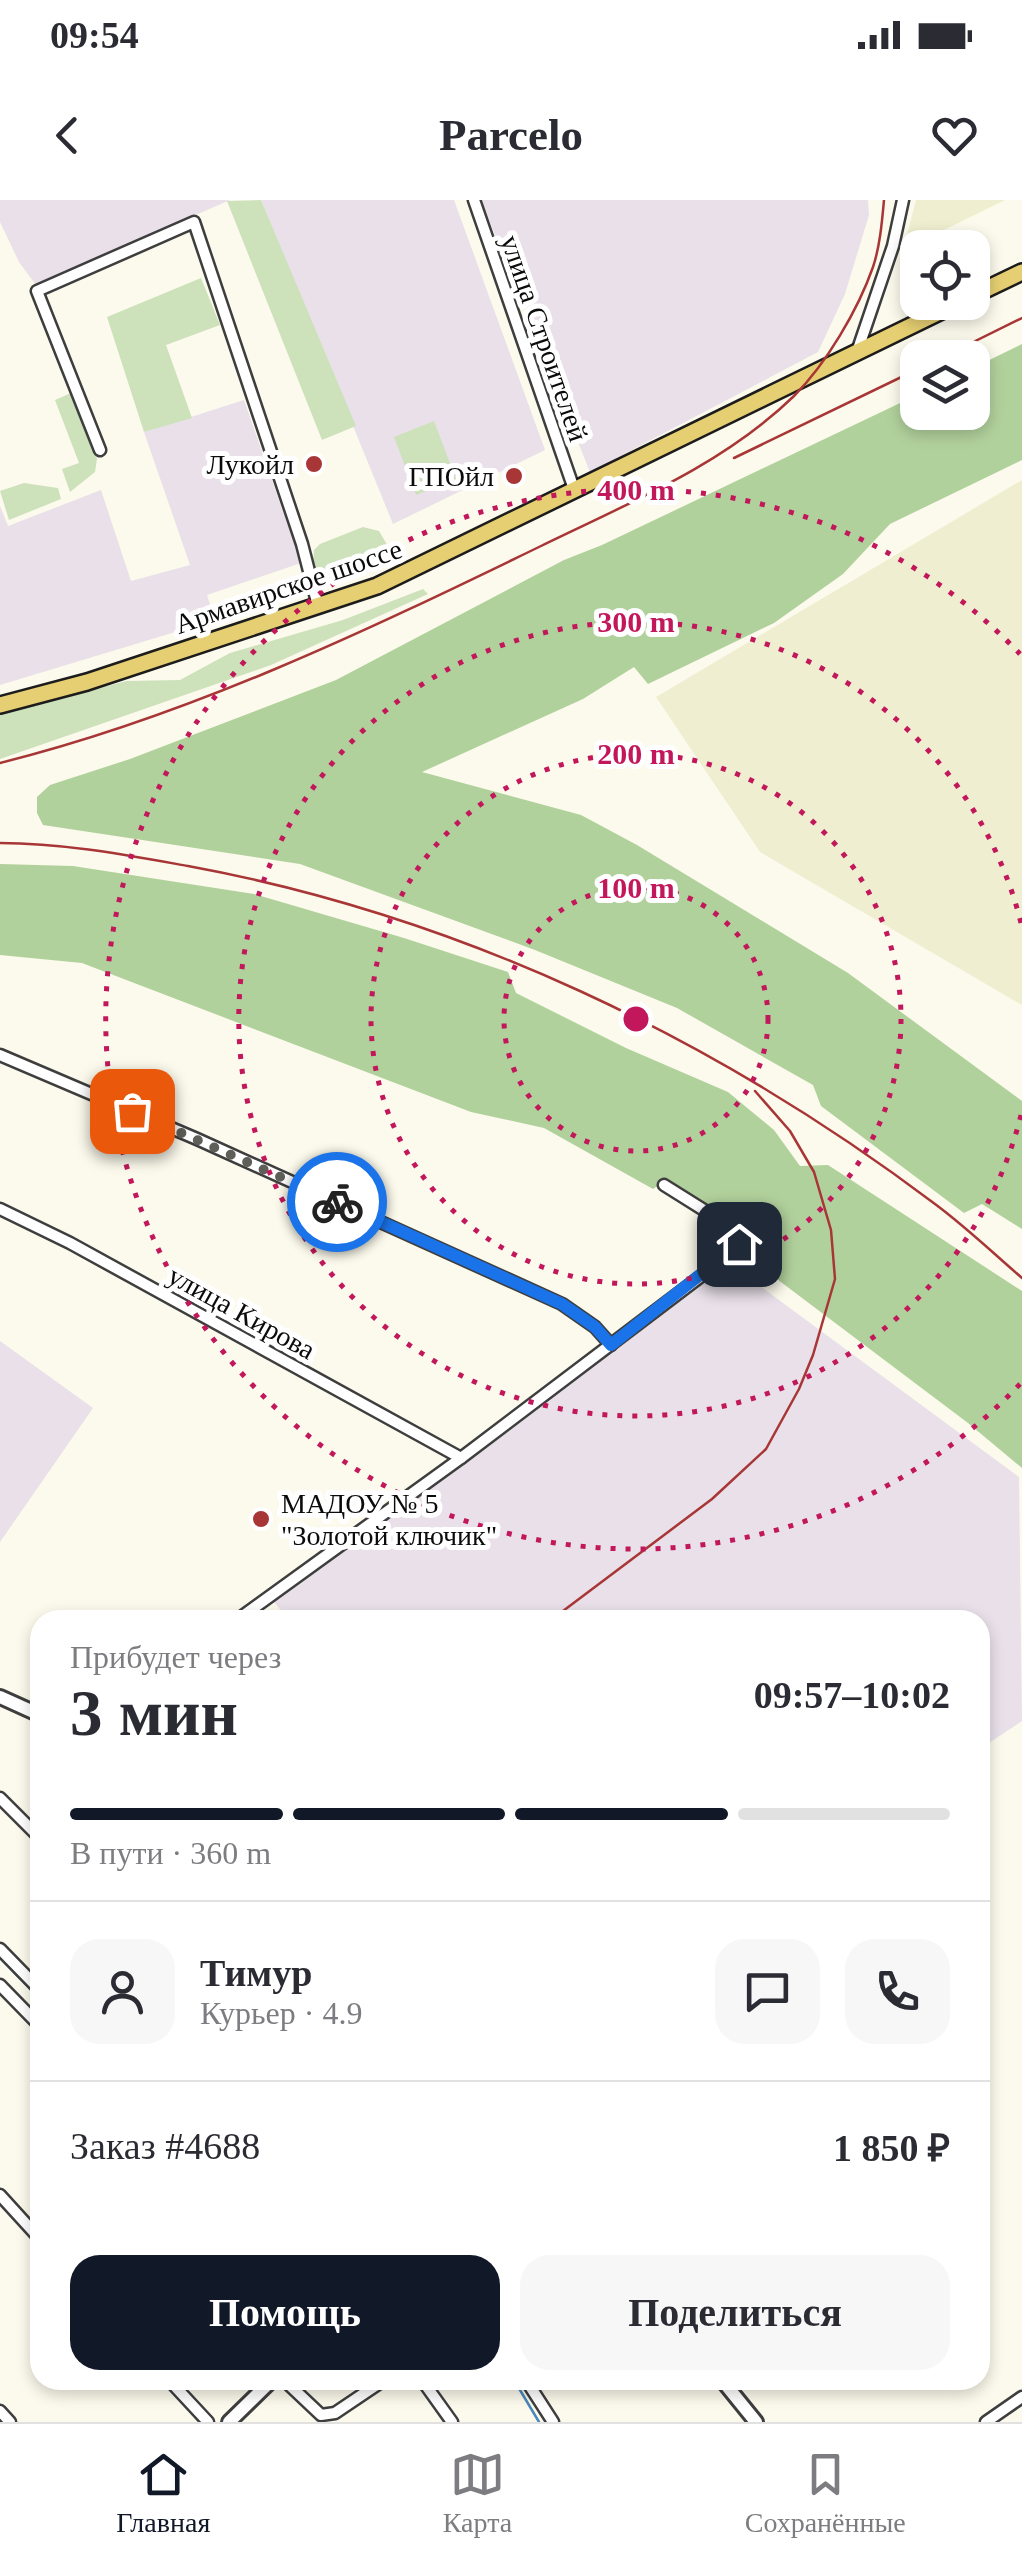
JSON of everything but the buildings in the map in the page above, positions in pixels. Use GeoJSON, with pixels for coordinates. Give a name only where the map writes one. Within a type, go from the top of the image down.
{"type":"FeatureCollection","features":[{"type":"Feature","properties":{"kind":"main road"},"geometry":{"type":"LineString","coordinates":[[990,287],[1022,272]]}},
{"type":"Feature","properties":{"kind":"main road","name":"Армавирское шоссе"},"geometry":{"type":"LineString","coordinates":[[0,704],[87,682],[408,572],[924,320]]}},
{"type":"Feature","properties":{"kind":"street","name":"улица Строителей"},"geometry":{"type":"LineString","coordinates":[[474,200],[574,489]]}},
{"type":"Feature","properties":{"kind":"street"},"geometry":{"type":"LineString","coordinates":[[857,353],[893,246],[903,200]]}},
{"type":"Feature","properties":{"kind":"street"},"geometry":{"type":"LineString","coordinates":[[100,450],[37,291],[194,222],[302,544],[318,606]]}},
{"type":"Feature","properties":{"kind":"street"},"geometry":{"type":"LineString","coordinates":[[0,1055],[216,1147],[562,1304],[595,1327],[611,1345]]}},
{"type":"Feature","properties":{"kind":"street"},"geometry":{"type":"LineString","coordinates":[[251,1610],[611,1345],[739,1244],[732,1227],[664,1185]]}},
{"type":"Feature","properties":{"kind":"street","name":"улица Кирова"},"geometry":{"type":"LineString","coordinates":[[0,1210],[70,1242],[460,1458]]}},
{"type":"Feature","properties":{"kind":"street"},"geometry":{"type":"LineString","coordinates":[[0,1697],[30,1710]]}},
{"type":"Feature","properties":{"kind":"street"},"geometry":{"type":"LineString","coordinates":[[0,1798],[30,1828]]}},
{"type":"Feature","properties":{"kind":"street"},"geometry":{"type":"LineString","coordinates":[[0,1949],[30,1980]]}},
{"type":"Feature","properties":{"kind":"street"},"geometry":{"type":"LineString","coordinates":[[0,1985],[30,2016]]}},
{"type":"Feature","properties":{"kind":"street"},"geometry":{"type":"LineString","coordinates":[[0,2195],[30,2228]]}},
{"type":"Feature","properties":{"kind":"street"},"geometry":{"type":"LineString","coordinates":[[178,2390],[208,2422]]}},
{"type":"Feature","properties":{"kind":"street"},"geometry":{"type":"LineString","coordinates":[[229,2422],[262,2390]]}},
{"type":"Feature","properties":{"kind":"street"},"geometry":{"type":"LineString","coordinates":[[295,2390],[321,2415],[335,2414],[370,2390]]}},
{"type":"Feature","properties":{"kind":"street"},"geometry":{"type":"LineString","coordinates":[[429,2390],[452,2422]]}},
{"type":"Feature","properties":{"kind":"street"},"geometry":{"type":"LineString","coordinates":[[532,2390],[552,2422]]}},
{"type":"Feature","properties":{"kind":"street"},"geometry":{"type":"LineString","coordinates":[[730,2390],[756,2422]]}},
{"type":"Feature","properties":{"kind":"street"},"geometry":{"type":"LineString","coordinates":[[986,2422],[1022,2397]]}},
{"type":"Feature","properties":{"kind":"street"},"geometry":{"type":"LineString","coordinates":[[0,2411],[10,2422]]}},
{"type":"Feature","properties":{"kind":"shaded area"},"geometry":{"type":"Polygon","coordinates":[[[0,200],[230,200],[36,285],[19,262],[0,222],[0,200]]]}},
{"type":"Feature","properties":{"kind":"shaded area"},"geometry":{"type":"Polygon","coordinates":[[[261,200],[454,200],[545,450],[393,524],[261,200]]]}},
{"type":"Feature","properties":{"kind":"shaded area"},"geometry":{"type":"Polygon","coordinates":[[[481,200],[868,200],[869,215],[845,294],[818,352],[590,472],[481,200]]]}},
{"type":"Feature","properties":{"kind":"shaded area"},"geometry":{"type":"Polygon","coordinates":[[[244,400],[301,563],[207,595],[215,620],[0,685],[0,506],[8,526],[101,490],[131,581],[190,565],[144,432],[244,400]]]}},
{"type":"Feature","properties":{"kind":"shaded area"},"geometry":{"type":"Polygon","coordinates":[[[730,1264],[1019,1477],[1022,1721],[990,1742],[990,1610],[281,1610],[274,1602],[730,1264]]]}},
{"type":"Feature","properties":{"kind":"shaded area"},"geometry":{"type":"Polygon","coordinates":[[[0,1341],[93,1408],[0,1542],[0,1341]]]}},
{"type":"Feature","properties":{"kind":"green space"},"geometry":{"type":"Polygon","coordinates":[[[261,200],[356,426],[322,440],[227,201],[261,200]]]}},
{"type":"Feature","properties":{"kind":"green space"},"geometry":{"type":"Polygon","coordinates":[[[916,200],[1005,200],[944,230],[908,230],[916,200]]]}},
{"type":"Feature","properties":{"kind":"green space"},"geometry":{"type":"Polygon","coordinates":[[[201,278],[220,325],[166,345],[192,418],[144,432],[107,317],[201,278]]]}},
{"type":"Feature","properties":{"kind":"green space"},"geometry":{"type":"Polygon","coordinates":[[[1022,344],[1022,460],[890,524],[843,574],[774,623],[648,684],[634,667],[583,699],[422,772],[581,815],[637,845],[848,973],[1022,1101],[1022,1229],[982,1204],[964,1213],[821,1106],[813,1085],[677,1008],[535,950],[300,864],[43,825],[37,813],[37,797],[50,785],[130,759],[336,680],[564,560],[900,403],[900,430],[990,430],[990,360],[1022,344]]]}},
{"type":"Feature","properties":{"kind":"green space"},"geometry":{"type":"Polygon","coordinates":[[[71,393],[97,459],[95,472],[70,492],[62,469],[79,463],[55,400],[71,393]]]}},
{"type":"Feature","properties":{"kind":"green space"},"geometry":{"type":"Polygon","coordinates":[[[434,421],[456,479],[416,495],[394,437],[434,421]]]}},
{"type":"Feature","properties":{"kind":"green space"},"geometry":{"type":"Polygon","coordinates":[[[1022,480],[1022,1005],[760,852],[656,697],[1022,480]]]}},
{"type":"Feature","properties":{"kind":"green space"},"geometry":{"type":"Polygon","coordinates":[[[24,483],[58,488],[61,499],[9,520],[0,491],[24,483]]]}},
{"type":"Feature","properties":{"kind":"green space"},"geometry":{"type":"Polygon","coordinates":[[[363,527],[379,531],[389,548],[390,559],[322,588],[313,565],[314,550],[363,527]]]}},
{"type":"Feature","properties":{"kind":"green space"},"geometry":{"type":"Polygon","coordinates":[[[423,589],[428,594],[271,665],[0,759],[0,715],[126,681],[180,680],[230,653],[343,620],[423,589]]]}},
{"type":"Feature","properties":{"kind":"green space"},"geometry":{"type":"Polygon","coordinates":[[[0,864],[73,866],[254,894],[404,938],[508,972],[516,993],[626,1048],[728,1092],[774,1130],[800,1166],[828,1165],[1022,1291],[1022,1468],[745,1255],[738,1228],[666,1180],[653,1189],[544,1128],[471,1112],[82,963],[0,955],[0,864]]]}},
{"type":"Feature","properties":{"kind":"waterway"},"geometry":{"type":"LineString","coordinates":[[0,1958],[30,1989]]}},
{"type":"Feature","properties":{"kind":"waterway"},"geometry":{"type":"LineString","coordinates":[[520,2390],[539,2422]]}},
{"type":"Feature","properties":{"kind":"railway"},"geometry":{"type":"LineString","coordinates":[[0,763],[140,721],[276,669],[475,578],[641,498],[706,462],[794,396],[840,336],[873,267],[884,200]]}},
{"type":"Feature","properties":{"kind":"railway"},"geometry":{"type":"LineString","coordinates":[[977,340],[1022,318]]}},
{"type":"Feature","properties":{"kind":"railway"},"geometry":{"type":"LineString","coordinates":[[734,458],[900,378]]}},
{"type":"Feature","properties":{"kind":"railway"},"geometry":{"type":"LineString","coordinates":[[0,843],[118,854],[289,888],[486,951],[581,991],[674,1037],[851,1144],[946,1213],[1022,1278]]}},
{"type":"Feature","properties":{"kind":"railway"},"geometry":{"type":"LineString","coordinates":[[564,1610],[712,1499],[766,1449],[813,1355],[835,1279],[831,1230],[814,1172],[790,1131],[755,1091]]}},
{"type":"Feature","properties":{"kind":"way so far"},"geometry":{"type":"LineString","coordinates":[[132,1111],[337,1202]]}},
{"type":"Feature","properties":{"kind":"place","name":"Лукойл"},"geometry":{"type":"Point","coordinates":[314,464]}},
{"type":"Feature","properties":{"kind":"place","name":"ГПОйл"},"geometry":{"type":"Point","coordinates":[514,476]}},
{"type":"Feature","properties":{"kind":"place","name":"МАДОУ № 5 \"Золотой ключик\""},"geometry":{"type":"Point","coordinates":[261,1519]}},
{"type":"Feature","properties":{"kind":"route"},"geometry":{"type":"LineString","coordinates":[[337,1202],[562,1304],[595,1327],[611,1345],[739,1244]]}}]}
